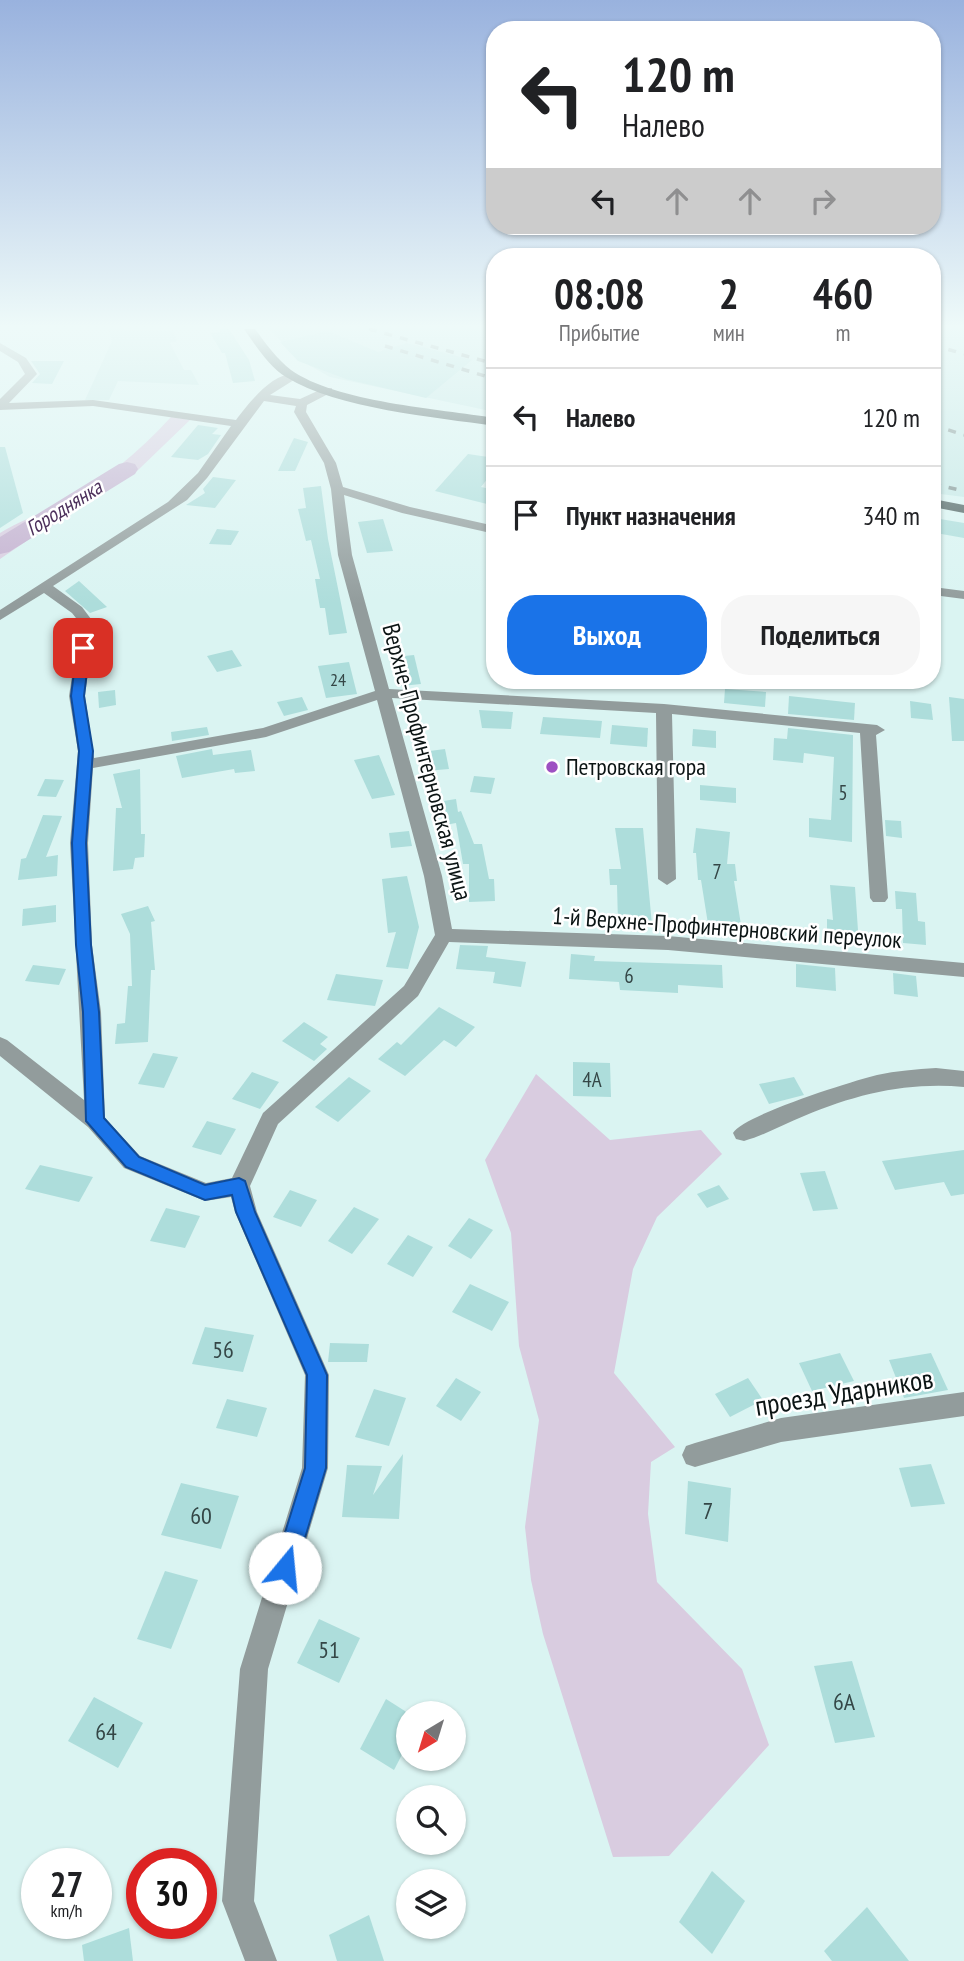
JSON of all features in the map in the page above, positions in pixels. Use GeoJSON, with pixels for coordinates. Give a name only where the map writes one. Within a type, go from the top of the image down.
{"type":"FeatureCollection","features":[{"type":"Feature","properties":{"kind":"main road"},"geometry":{"type":"LineString","coordinates":[[941,505],[964,509]]}},
{"type":"Feature","properties":{"kind":"street"},"geometry":{"type":"LineString","coordinates":[[215,421],[239,424]]}},
{"type":"Feature","properties":{"kind":"street"},"geometry":{"type":"LineString","coordinates":[[0,616],[168,508],[183,495],[242,421]]}},
{"type":"Feature","properties":{"kind":"street","name":"Верхне-Профинтерновская улица"},"geometry":{"type":"LineString","coordinates":[[239,1186],[270,1119],[411,990],[444,935],[433,876],[345,555],[337,489],[330,463],[305,421]]}},
{"type":"Feature","properties":{"kind":"street"},"geometry":{"type":"LineString","coordinates":[[337,489],[407,510],[486,528]]}},
{"type":"Feature","properties":{"kind":"street"},"geometry":{"type":"LineString","coordinates":[[44,586],[77,610],[86,623],[78,696],[86,751],[79,843],[83,945],[91,1012],[95,1121]]}},
{"type":"Feature","properties":{"kind":"street"},"geometry":{"type":"LineString","coordinates":[[941,592],[964,595]]}},
{"type":"Feature","properties":{"kind":"street"},"geometry":{"type":"LineString","coordinates":[[85,764],[266,732],[383,693],[664,709],[873,730],[879,898]]}},
{"type":"Feature","properties":{"kind":"street"},"geometry":{"type":"LineString","coordinates":[[664,709],[667,879]]}},
{"type":"Feature","properties":{"kind":"street","name":"1-й Верхне-Профинтерновский переулок"},"geometry":{"type":"LineString","coordinates":[[444,935],[668,943],[964,970]]}},
{"type":"Feature","properties":{"kind":"street"},"geometry":{"type":"LineString","coordinates":[[0,1045],[95,1121],[132,1162],[205,1192],[239,1186],[246,1212],[317,1375],[316,1468],[254,1669],[238,1901],[261,1961]]}},
{"type":"Feature","properties":{"kind":"street"},"geometry":{"type":"LineString","coordinates":[[744,1133],[813,1102],[887,1080],[948,1076],[964,1079]]}},
{"type":"Feature","properties":{"kind":"street","name":"проезд Ударников"},"geometry":{"type":"LineString","coordinates":[[695,1455],[781,1430],[964,1404]]}},
{"type":"Feature","properties":{"kind":"shaded area"},"geometry":{"type":"Polygon","coordinates":[[[167,421],[189,421],[137,471],[0,559],[0,533],[90,487],[146,442],[167,421]]]}},
{"type":"Feature","properties":{"kind":"shaded area"},"geometry":{"type":"Polygon","coordinates":[[[941,421],[964,421],[964,497],[941,494],[941,421]]]}},
{"type":"Feature","properties":{"kind":"shaded area"},"geometry":{"type":"Polygon","coordinates":[[[536,1074],[610,1140],[701,1130],[722,1154],[657,1217],[633,1269],[614,1373],[675,1447],[651,1462],[648,1514],[657,1582],[742,1669],[769,1745],[669,1856],[613,1857],[543,1634],[531,1580],[525,1527],[539,1420],[519,1346],[511,1233],[485,1160],[536,1074]]]}},
{"type":"Feature","properties":{"kind":"building"},"geometry":{"type":"Polygon","coordinates":[[[198,425],[218,428],[212,434],[221,435],[208,454],[198,460],[171,457],[198,425]]]}},
{"type":"Feature","properties":{"kind":"building"},"geometry":{"type":"Polygon","coordinates":[[[294,438],[308,442],[295,471],[278,471],[294,438]]]}},
{"type":"Feature","properties":{"kind":"building"},"geometry":{"type":"Polygon","coordinates":[[[0,447],[5,447],[23,513],[0,528],[0,447]]]}},
{"type":"Feature","properties":{"kind":"building"},"geometry":{"type":"Polygon","coordinates":[[[468,454],[486,457],[486,481],[481,487],[486,488],[486,504],[435,491],[468,454]]]}},
{"type":"Feature","properties":{"kind":"building"},"geometry":{"type":"Polygon","coordinates":[[[213,477],[236,480],[215,508],[186,505],[205,493],[203,489],[213,477]]]}},
{"type":"Feature","properties":{"kind":"building"},"geometry":{"type":"Polygon","coordinates":[[[321,486],[328,539],[347,633],[329,635],[325,608],[320,608],[315,579],[320,579],[311,540],[306,541],[298,509],[306,508],[303,488],[321,486]]]}},
{"type":"Feature","properties":{"kind":"building"},"geometry":{"type":"Polygon","coordinates":[[[383,519],[393,551],[367,553],[358,522],[383,519]]]}},
{"type":"Feature","properties":{"kind":"building"},"geometry":{"type":"Polygon","coordinates":[[[941,519],[964,523],[964,538],[941,534],[941,519]]]}},
{"type":"Feature","properties":{"kind":"building"},"geometry":{"type":"Polygon","coordinates":[[[217,529],[239,531],[231,545],[209,544],[217,529]]]}},
{"type":"Feature","properties":{"kind":"building"},"geometry":{"type":"Polygon","coordinates":[[[79,581],[107,607],[90,613],[65,591],[79,581]]]}},
{"type":"Feature","properties":{"kind":"building"},"geometry":{"type":"Polygon","coordinates":[[[232,650],[242,666],[217,672],[207,656],[232,650]]]}},
{"type":"Feature","properties":{"kind":"building"},"geometry":{"type":"Polygon","coordinates":[[[414,655],[421,684],[401,686],[395,657],[414,655]]]}},
{"type":"Feature","properties":{"kind":"building"},"geometry":{"type":"Polygon","coordinates":[[[349,662],[357,694],[326,698],[318,666],[349,662]]]}},
{"type":"Feature","properties":{"kind":"building"},"geometry":{"type":"Polygon","coordinates":[[[725,689],[766,692],[765,707],[724,703],[725,689]]]}},
{"type":"Feature","properties":{"kind":"building"},"geometry":{"type":"Polygon","coordinates":[[[115,690],[116,705],[99,708],[98,692],[115,690]]]}},
{"type":"Feature","properties":{"kind":"building"},"geometry":{"type":"Polygon","coordinates":[[[789,696],[855,703],[854,720],[788,714],[789,696]]]}},
{"type":"Feature","properties":{"kind":"building"},"geometry":{"type":"Polygon","coordinates":[[[302,697],[308,710],[284,716],[277,702],[302,697]]]}},
{"type":"Feature","properties":{"kind":"building"},"geometry":{"type":"Polygon","coordinates":[[[949,697],[964,699],[964,741],[952,741],[949,697]]]}},
{"type":"Feature","properties":{"kind":"building"},"geometry":{"type":"Polygon","coordinates":[[[910,701],[931,704],[933,720],[911,718],[910,701]]]}},
{"type":"Feature","properties":{"kind":"building"},"geometry":{"type":"Polygon","coordinates":[[[479,710],[513,712],[511,729],[482,728],[479,710]]]}},
{"type":"Feature","properties":{"kind":"building"},"geometry":{"type":"Polygon","coordinates":[[[543,717],[602,721],[600,738],[540,734],[543,717]]]}},
{"type":"Feature","properties":{"kind":"building"},"geometry":{"type":"Polygon","coordinates":[[[612,725],[648,728],[647,747],[610,744],[612,725]]]}},
{"type":"Feature","properties":{"kind":"building"},"geometry":{"type":"Polygon","coordinates":[[[207,727],[209,735],[172,741],[171,732],[207,727]]]}},
{"type":"Feature","properties":{"kind":"building"},"geometry":{"type":"Polygon","coordinates":[[[788,728],[853,735],[852,842],[809,837],[809,818],[831,820],[834,757],[804,753],[803,763],[773,760],[774,738],[787,739],[788,728]]]}},
{"type":"Feature","properties":{"kind":"building"},"geometry":{"type":"Polygon","coordinates":[[[693,729],[716,731],[716,748],[692,746],[693,729]]]}},
{"type":"Feature","properties":{"kind":"building"},"geometry":{"type":"Polygon","coordinates":[[[212,749],[213,755],[251,750],[255,771],[235,773],[234,769],[182,778],[176,756],[212,749]]]}},
{"type":"Feature","properties":{"kind":"building"},"geometry":{"type":"Polygon","coordinates":[[[445,749],[449,769],[426,771],[422,752],[445,749]]]}},
{"type":"Feature","properties":{"kind":"building"},"geometry":{"type":"Polygon","coordinates":[[[379,755],[395,795],[372,799],[354,760],[379,755]]]}},
{"type":"Feature","properties":{"kind":"building"},"geometry":{"type":"Polygon","coordinates":[[[140,769],[144,857],[135,858],[133,869],[113,871],[116,808],[122,808],[113,774],[140,769]]]}},
{"type":"Feature","properties":{"kind":"building"},"geometry":{"type":"Polygon","coordinates":[[[474,776],[495,778],[491,794],[470,792],[474,776]]]}},
{"type":"Feature","properties":{"kind":"building"},"geometry":{"type":"Polygon","coordinates":[[[45,779],[64,780],[56,797],[37,796],[45,779]]]}},
{"type":"Feature","properties":{"kind":"building"},"geometry":{"type":"Polygon","coordinates":[[[700,785],[736,788],[736,803],[700,800],[700,785]]]}},
{"type":"Feature","properties":{"kind":"building"},"geometry":{"type":"Polygon","coordinates":[[[456,799],[458,812],[461,811],[474,844],[482,844],[489,879],[494,879],[495,901],[469,902],[469,864],[463,864],[456,823],[445,825],[437,802],[456,799]]]}},
{"type":"Feature","properties":{"kind":"building"},"geometry":{"type":"Polygon","coordinates":[[[43,815],[62,816],[46,857],[58,855],[57,876],[18,880],[21,859],[26,858],[43,815]]]}},
{"type":"Feature","properties":{"kind":"building"},"geometry":{"type":"Polygon","coordinates":[[[885,820],[901,821],[902,838],[886,836],[885,820]]]}},
{"type":"Feature","properties":{"kind":"building"},"geometry":{"type":"Polygon","coordinates":[[[615,828],[643,828],[652,925],[618,923],[617,885],[610,885],[609,869],[621,869],[615,828]]]}},
{"type":"Feature","properties":{"kind":"building"},"geometry":{"type":"Polygon","coordinates":[[[696,828],[730,832],[727,864],[735,864],[737,881],[734,881],[741,925],[708,924],[701,880],[698,880],[696,853],[693,853],[696,828]]]}},
{"type":"Feature","properties":{"kind":"building"},"geometry":{"type":"Polygon","coordinates":[[[409,831],[412,846],[391,848],[389,833],[409,831]]]}},
{"type":"Feature","properties":{"kind":"building"},"geometry":{"type":"Polygon","coordinates":[[[407,876],[419,927],[408,969],[386,967],[396,932],[388,933],[382,879],[407,876]]]}},
{"type":"Feature","properties":{"kind":"building"},"geometry":{"type":"Polygon","coordinates":[[[830,885],[855,887],[859,945],[827,941],[827,919],[833,920],[830,885]]]}},
{"type":"Feature","properties":{"kind":"building"},"geometry":{"type":"Polygon","coordinates":[[[895,891],[916,893],[918,921],[925,922],[926,945],[903,943],[902,909],[896,909],[895,891]]]}},
{"type":"Feature","properties":{"kind":"building"},"geometry":{"type":"Polygon","coordinates":[[[56,905],[56,922],[22,926],[23,909],[56,905]]]}},
{"type":"Feature","properties":{"kind":"building"},"geometry":{"type":"Polygon","coordinates":[[[148,906],[155,921],[151,922],[155,970],[151,970],[148,1042],[115,1044],[117,1024],[125,1023],[128,986],[132,986],[130,934],[121,914],[148,906]]]}},
{"type":"Feature","properties":{"kind":"building"},"geometry":{"type":"Polygon","coordinates":[[[460,945],[488,946],[486,957],[526,962],[521,987],[493,983],[495,972],[456,969],[460,945]]]}},
{"type":"Feature","properties":{"kind":"building"},"geometry":{"type":"Polygon","coordinates":[[[571,954],[595,956],[594,961],[722,965],[723,988],[678,985],[678,993],[620,990],[619,982],[569,979],[571,954]]]}},
{"type":"Feature","properties":{"kind":"building"},"geometry":{"type":"Polygon","coordinates":[[[796,964],[835,968],[836,991],[796,987],[796,964]]]}},
{"type":"Feature","properties":{"kind":"building"},"geometry":{"type":"Polygon","coordinates":[[[33,965],[66,969],[59,985],[25,981],[33,965]]]}},
{"type":"Feature","properties":{"kind":"building"},"geometry":{"type":"Polygon","coordinates":[[[893,973],[916,976],[918,997],[894,994],[893,973]]]}},
{"type":"Feature","properties":{"kind":"building"},"geometry":{"type":"Polygon","coordinates":[[[336,974],[383,980],[375,1006],[327,1000],[336,974]]]}},
{"type":"Feature","properties":{"kind":"building"},"geometry":{"type":"Polygon","coordinates":[[[439,1007],[475,1027],[456,1047],[444,1040],[405,1076],[378,1059],[397,1042],[401,1045],[439,1007]]]}},
{"type":"Feature","properties":{"kind":"building"},"geometry":{"type":"Polygon","coordinates":[[[304,1022],[328,1037],[320,1044],[327,1049],[314,1061],[282,1041],[304,1022]]]}},
{"type":"Feature","properties":{"kind":"building"},"geometry":{"type":"Polygon","coordinates":[[[153,1053],[178,1057],[164,1088],[138,1084],[153,1053]]]}},
{"type":"Feature","properties":{"kind":"building"},"geometry":{"type":"Polygon","coordinates":[[[573,1062],[610,1063],[611,1097],[573,1096],[573,1062]]]}},
{"type":"Feature","properties":{"kind":"building"},"geometry":{"type":"Polygon","coordinates":[[[252,1072],[279,1082],[260,1109],[232,1099],[252,1072]]]}},
{"type":"Feature","properties":{"kind":"building"},"geometry":{"type":"Polygon","coordinates":[[[349,1077],[371,1091],[338,1122],[315,1107],[349,1077]]]}},
{"type":"Feature","properties":{"kind":"building"},"geometry":{"type":"Polygon","coordinates":[[[794,1077],[804,1095],[769,1104],[759,1084],[794,1077]]]}},
{"type":"Feature","properties":{"kind":"building"},"geometry":{"type":"Polygon","coordinates":[[[207,1121],[236,1129],[221,1155],[192,1147],[207,1121]]]}},
{"type":"Feature","properties":{"kind":"building"},"geometry":{"type":"Polygon","coordinates":[[[964,1150],[964,1194],[951,1196],[944,1182],[895,1190],[882,1161],[964,1150]]]}},
{"type":"Feature","properties":{"kind":"building"},"geometry":{"type":"Polygon","coordinates":[[[40,1165],[93,1177],[79,1202],[25,1189],[40,1165]]]}},
{"type":"Feature","properties":{"kind":"building"},"geometry":{"type":"Polygon","coordinates":[[[825,1171],[838,1209],[813,1211],[800,1173],[825,1171]]]}},
{"type":"Feature","properties":{"kind":"building"},"geometry":{"type":"Polygon","coordinates":[[[719,1185],[729,1199],[707,1208],[697,1194],[719,1185]]]}},
{"type":"Feature","properties":{"kind":"building"},"geometry":{"type":"Polygon","coordinates":[[[290,1190],[317,1200],[301,1227],[273,1217],[290,1190]]]}},
{"type":"Feature","properties":{"kind":"building"},"geometry":{"type":"Polygon","coordinates":[[[354,1207],[379,1219],[352,1254],[328,1241],[354,1207]]]}},
{"type":"Feature","properties":{"kind":"building"},"geometry":{"type":"Polygon","coordinates":[[[166,1208],[200,1216],[185,1248],[150,1241],[166,1208]]]}},
{"type":"Feature","properties":{"kind":"building"},"geometry":{"type":"Polygon","coordinates":[[[469,1218],[493,1230],[471,1259],[448,1246],[469,1218]]]}},
{"type":"Feature","properties":{"kind":"building"},"geometry":{"type":"Polygon","coordinates":[[[408,1235],[433,1247],[413,1277],[387,1264],[408,1235]]]}},
{"type":"Feature","properties":{"kind":"building"},"geometry":{"type":"Polygon","coordinates":[[[470,1284],[509,1302],[492,1331],[452,1312],[470,1284]]]}},
{"type":"Feature","properties":{"kind":"building"},"geometry":{"type":"Polygon","coordinates":[[[205,1327],[254,1335],[243,1372],[192,1364],[205,1327]]]}},
{"type":"Feature","properties":{"kind":"building"},"geometry":{"type":"Polygon","coordinates":[[[330,1343],[369,1344],[367,1362],[328,1362],[330,1343]]]}},
{"type":"Feature","properties":{"kind":"building"},"geometry":{"type":"Polygon","coordinates":[[[840,1353],[854,1381],[812,1391],[799,1363],[840,1353]]]}},
{"type":"Feature","properties":{"kind":"building"},"geometry":{"type":"Polygon","coordinates":[[[931,1353],[948,1390],[904,1398],[889,1360],[931,1353]]]}},
{"type":"Feature","properties":{"kind":"building"},"geometry":{"type":"Polygon","coordinates":[[[456,1378],[481,1392],[461,1421],[436,1406],[456,1378]]]}},
{"type":"Feature","properties":{"kind":"building"},"geometry":{"type":"Polygon","coordinates":[[[748,1378],[763,1400],[730,1417],[715,1394],[748,1378]]]}},
{"type":"Feature","properties":{"kind":"building"},"geometry":{"type":"Polygon","coordinates":[[[374,1389],[406,1398],[389,1446],[355,1437],[374,1389]]]}},
{"type":"Feature","properties":{"kind":"building"},"geometry":{"type":"Polygon","coordinates":[[[227,1399],[267,1408],[257,1437],[216,1428],[227,1399]]]}},
{"type":"Feature","properties":{"kind":"building"},"geometry":{"type":"Polygon","coordinates":[[[403,1454],[399,1519],[342,1517],[347,1465],[382,1466],[373,1495],[403,1454]]]}},
{"type":"Feature","properties":{"kind":"building"},"geometry":{"type":"Polygon","coordinates":[[[931,1464],[945,1504],[911,1507],[899,1468],[931,1464]]]}},
{"type":"Feature","properties":{"kind":"building"},"geometry":{"type":"Polygon","coordinates":[[[688,1481],[731,1488],[728,1542],[685,1534],[688,1481]]]}},
{"type":"Feature","properties":{"kind":"building"},"geometry":{"type":"Polygon","coordinates":[[[181,1483],[239,1496],[221,1549],[161,1535],[181,1483]]]}},
{"type":"Feature","properties":{"kind":"building"},"geometry":{"type":"Polygon","coordinates":[[[165,1571],[198,1580],[171,1649],[137,1639],[165,1571]]]}},
{"type":"Feature","properties":{"kind":"building"},"geometry":{"type":"Polygon","coordinates":[[[319,1619],[360,1638],[339,1683],[297,1663],[319,1619]]]}},
{"type":"Feature","properties":{"kind":"building"},"geometry":{"type":"Polygon","coordinates":[[[852,1661],[875,1737],[835,1743],[814,1666],[852,1661]]]}},
{"type":"Feature","properties":{"kind":"building"},"geometry":{"type":"Polygon","coordinates":[[[94,1697],[143,1723],[118,1768],[68,1741],[94,1697]]]}},
{"type":"Feature","properties":{"kind":"building"},"geometry":{"type":"Polygon","coordinates":[[[386,1699],[396,1705],[394,1770],[360,1749],[386,1699]]]}},
{"type":"Feature","properties":{"kind":"building"},"geometry":{"type":"Polygon","coordinates":[[[712,1871],[745,1901],[712,1954],[679,1922],[712,1871]]]}},
{"type":"Feature","properties":{"kind":"building"},"geometry":{"type":"Polygon","coordinates":[[[867,1907],[909,1961],[832,1961],[824,1951],[867,1907]]]}},
{"type":"Feature","properties":{"kind":"building"},"geometry":{"type":"Polygon","coordinates":[[[369,1915],[384,1961],[337,1961],[329,1935],[369,1915]]]}},
{"type":"Feature","properties":{"kind":"building"},"geometry":{"type":"Polygon","coordinates":[[[126,1929],[126,1939],[130,1939],[133,1961],[84,1961],[82,1945],[99,1939],[112,1939],[112,1934],[126,1929]]]}},
{"type":"Feature","properties":{"kind":"waterway","name":"Городнянка"},"geometry":{"type":"LineString","coordinates":[[0,547],[127,469]]}},
{"type":"Feature","properties":{"kind":"railway"},"geometry":{"type":"LineString","coordinates":[[941,428],[964,435]]}},
{"type":"Feature","properties":{"kind":"railway"},"geometry":{"type":"LineString","coordinates":[[941,486],[964,491]]}},
{"type":"Feature","properties":{"kind":"place","name":"Петровская гора"},"geometry":{"type":"Point","coordinates":[552,767]}},
{"type":"Feature","properties":{"kind":"route"},"geometry":{"type":"LineString","coordinates":[[83,648],[78,696],[86,751],[79,843],[83,945],[91,1012],[95,1121],[132,1162],[205,1192],[239,1186],[246,1212],[317,1375],[316,1468],[285,1568]]}}]}
